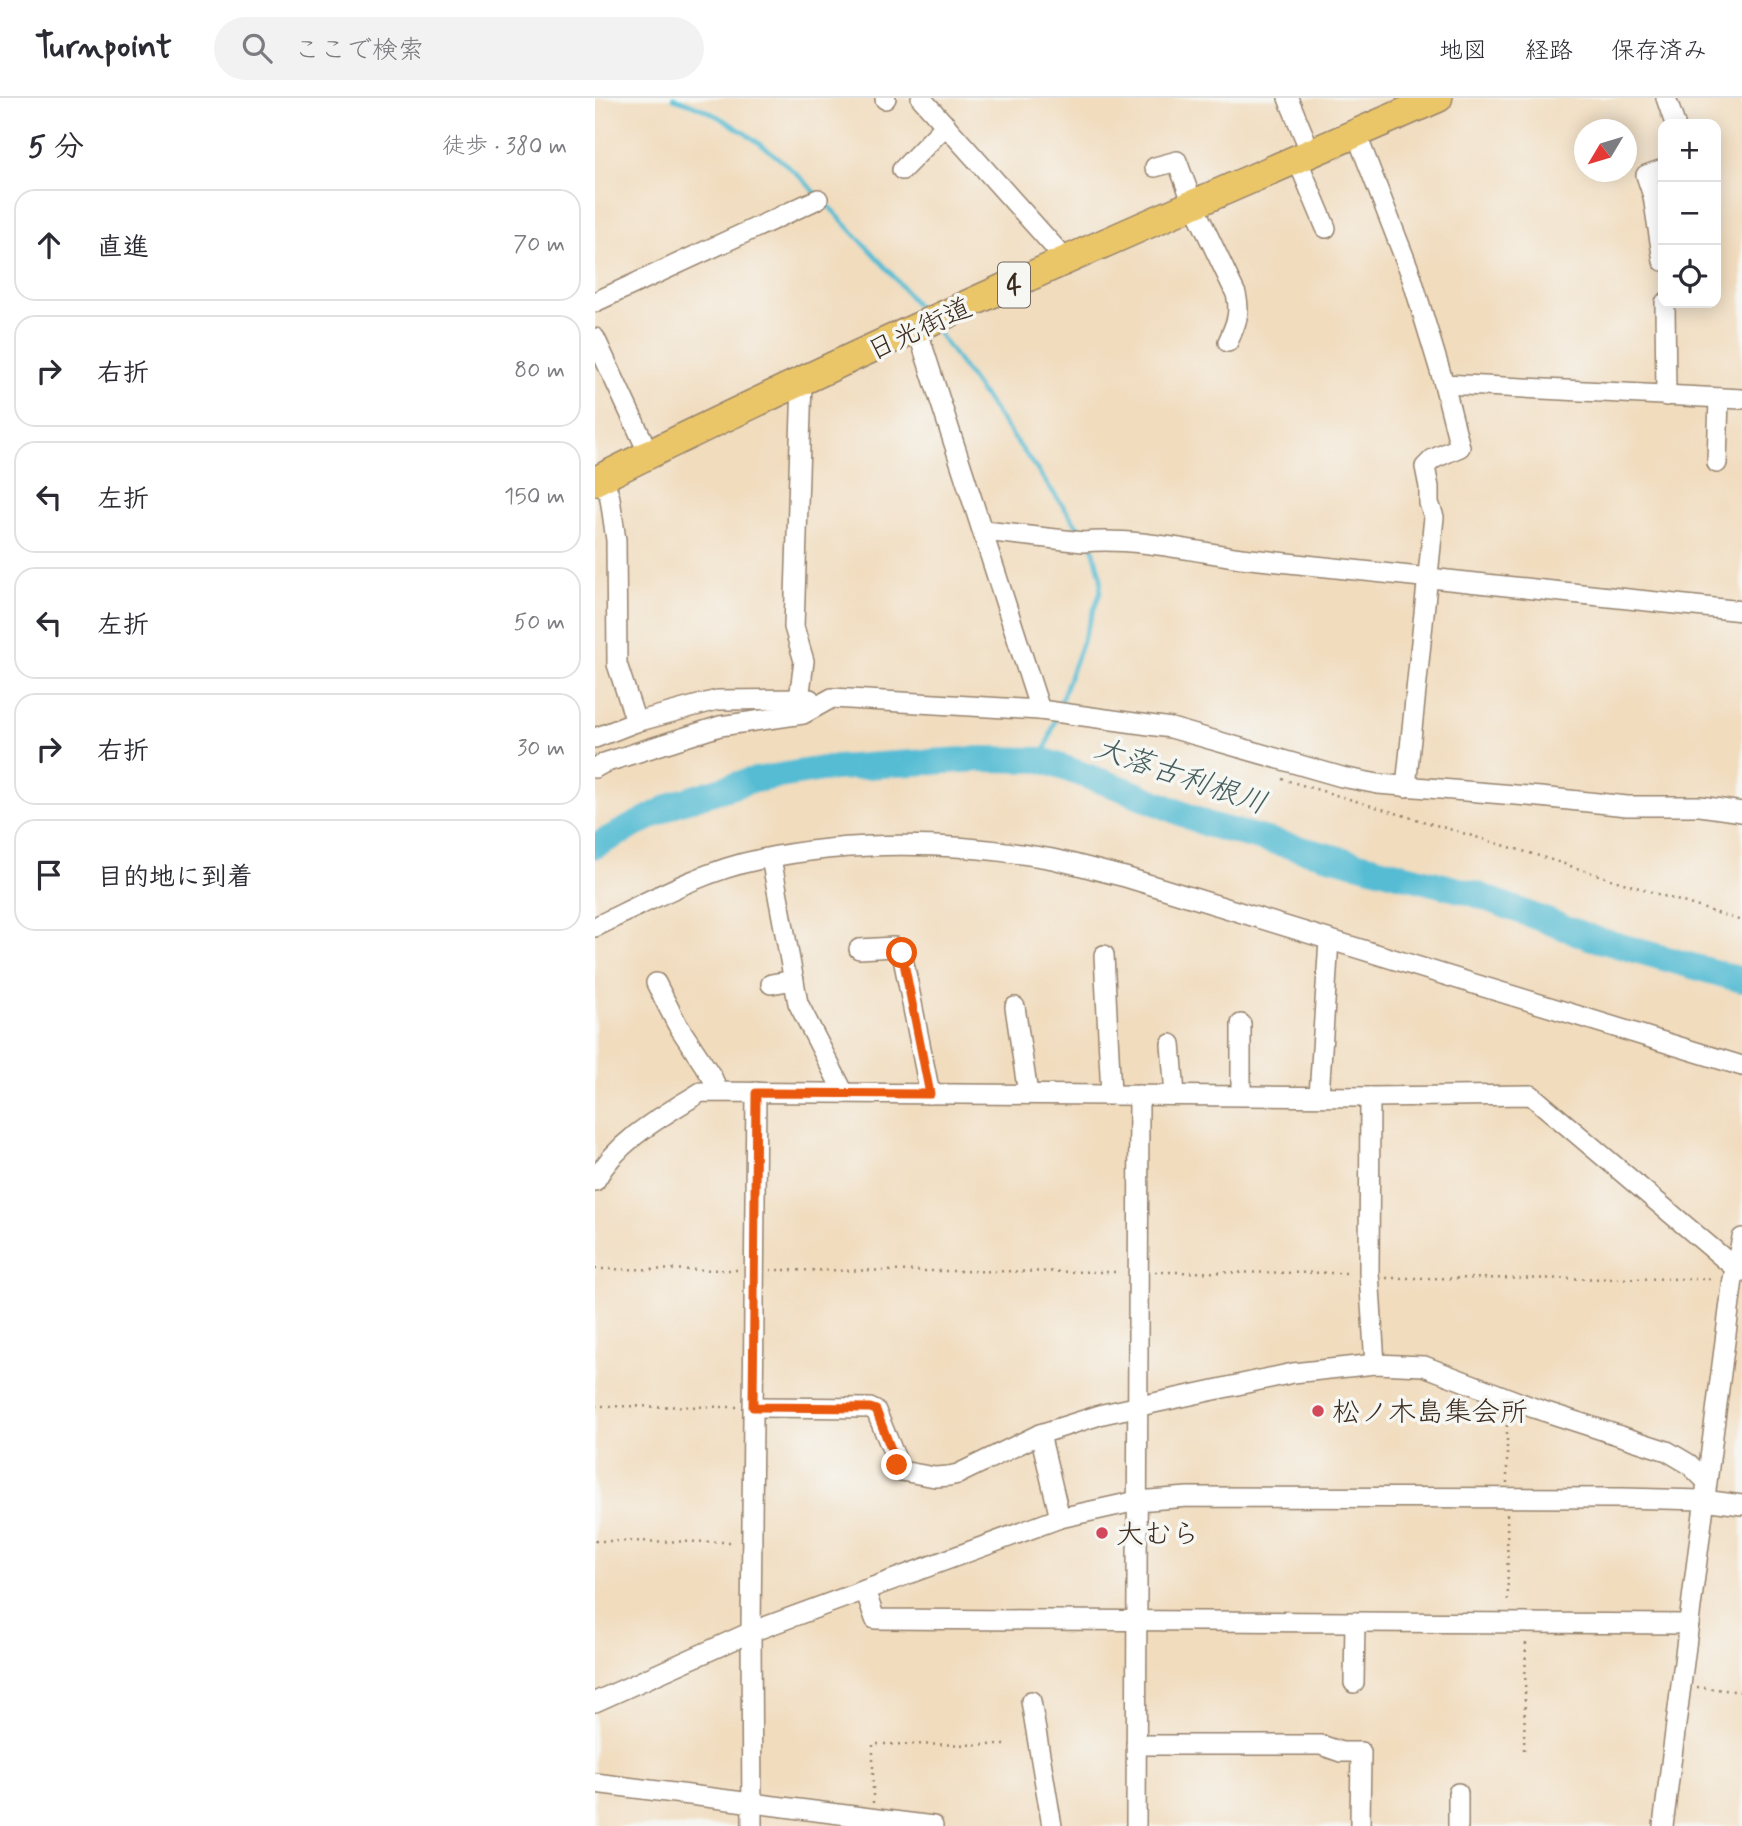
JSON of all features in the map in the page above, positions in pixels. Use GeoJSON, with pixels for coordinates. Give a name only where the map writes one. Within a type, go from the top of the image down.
{"type":"FeatureCollection","features":[{"type":"Feature","properties":{"kind":"highway","name":"日光街道"},"geometry":{"type":"LineString","coordinates":[[599,479],[917,329],[1193,204],[1438,98]]}},
{"type":"Feature","properties":{"kind":"street"},"geometry":{"type":"LineString","coordinates":[[921,98],[1067,261]]}},
{"type":"Feature","properties":{"kind":"street"},"geometry":{"type":"LineString","coordinates":[[1288,98],[1327,228]]}},
{"type":"Feature","properties":{"kind":"street"},"geometry":{"type":"LineString","coordinates":[[1666,98],[1673,119]]}},
{"type":"Feature","properties":{"kind":"street"},"geometry":{"type":"LineString","coordinates":[[902,170],[946,125]]}},
{"type":"Feature","properties":{"kind":"street"},"geometry":{"type":"LineString","coordinates":[[1356,133],[1410,272],[1460,447],[1433,459],[1425,467],[1429,503],[1434,517],[1406,786]]}},
{"type":"Feature","properties":{"kind":"street"},"geometry":{"type":"LineString","coordinates":[[1155,167],[1178,160],[1193,204],[1235,294],[1239,306],[1238,318],[1228,342]]}},
{"type":"Feature","properties":{"kind":"street"},"geometry":{"type":"LineString","coordinates":[[1658,171],[1646,175],[1653,196],[1661,245]]}},
{"type":"Feature","properties":{"kind":"street"},"geometry":{"type":"LineString","coordinates":[[595,302],[818,200]]}},
{"type":"Feature","properties":{"kind":"street"},"geometry":{"type":"LineString","coordinates":[[1665,308],[1666,396]]}},
{"type":"Feature","properties":{"kind":"street"},"geometry":{"type":"LineString","coordinates":[[917,329],[1040,710]]}},
{"type":"Feature","properties":{"kind":"street"},"geometry":{"type":"LineString","coordinates":[[595,338],[649,454]]}},
{"type":"Feature","properties":{"kind":"street"},"geometry":{"type":"LineString","coordinates":[[799,699],[804,661],[794,627],[802,382]]}},
{"type":"Feature","properties":{"kind":"street"},"geometry":{"type":"LineString","coordinates":[[1444,384],[1742,399]]}},
{"type":"Feature","properties":{"kind":"street"},"geometry":{"type":"LineString","coordinates":[[1717,463],[1719,398]]}},
{"type":"Feature","properties":{"kind":"street"},"geometry":{"type":"LineString","coordinates":[[599,479],[610,498],[615,540],[617,664],[636,722]]}},
{"type":"Feature","properties":{"kind":"street"},"geometry":{"type":"LineString","coordinates":[[984,531],[1083,542],[1099,540],[1160,546],[1241,558],[1742,611]]}},
{"type":"Feature","properties":{"kind":"street"},"geometry":{"type":"LineString","coordinates":[[832,698],[803,714],[720,726],[600,766],[596,737],[636,722],[717,700],[832,698],[1040,710],[1171,728],[1378,785],[1627,806],[1700,806],[1742,812]]}},
{"type":"Feature","properties":{"kind":"street"},"geometry":{"type":"LineString","coordinates":[[595,927],[682,885],[755,860],[871,846],[946,846],[1049,859],[1125,877],[1742,1066]]}},
{"type":"Feature","properties":{"kind":"street"},"geometry":{"type":"LineString","coordinates":[[771,858],[798,1003],[843,1093]]}},
{"type":"Feature","properties":{"kind":"street"},"geometry":{"type":"LineString","coordinates":[[1319,1096],[1329,940]]}},
{"type":"Feature","properties":{"kind":"street"},"geometry":{"type":"LineString","coordinates":[[859,949],[894,947],[902,953],[930,1094]]}},
{"type":"Feature","properties":{"kind":"street"},"geometry":{"type":"LineString","coordinates":[[1104,955],[1111,1094]]}},
{"type":"Feature","properties":{"kind":"street"},"geometry":{"type":"LineString","coordinates":[[771,984],[794,981]]}},
{"type":"Feature","properties":{"kind":"street"},"geometry":{"type":"LineString","coordinates":[[656,983],[677,1024],[712,1077],[718,1091]]}},
{"type":"Feature","properties":{"kind":"street"},"geometry":{"type":"LineString","coordinates":[[1015,1007],[1028,1094]]}},
{"type":"Feature","properties":{"kind":"street"},"geometry":{"type":"LineString","coordinates":[[1241,1024],[1241,1096]]}},
{"type":"Feature","properties":{"kind":"street"},"geometry":{"type":"LineString","coordinates":[[1171,1044],[1175,1095]]}},
{"type":"Feature","properties":{"kind":"street"},"geometry":{"type":"LineString","coordinates":[[595,1181],[600,1172],[636,1134],[701,1092],[1531,1096],[1736,1272]]}},
{"type":"Feature","properties":{"kind":"street"},"geometry":{"type":"LineString","coordinates":[[752,1826],[756,1093]]}},
{"type":"Feature","properties":{"kind":"street"},"geometry":{"type":"LineString","coordinates":[[1136,1826],[1139,1095]]}},
{"type":"Feature","properties":{"kind":"street"},"geometry":{"type":"LineString","coordinates":[[1370,1097],[1369,1275],[1374,1364]]}},
{"type":"Feature","properties":{"kind":"street"},"geometry":{"type":"LineString","coordinates":[[1663,1826],[1705,1490],[1742,1238]]}},
{"type":"Feature","properties":{"kind":"street"},"geometry":{"type":"LineString","coordinates":[[753,1407],[876,1410],[901,1471],[935,1477],[958,1474],[1040,1434],[1103,1415],[1293,1373],[1374,1364],[1424,1366],[1534,1408],[1667,1451],[1689,1464],[1705,1490]]}},
{"type":"Feature","properties":{"kind":"street"},"geometry":{"type":"LineString","coordinates":[[1040,1434],[1060,1518]]}},
{"type":"Feature","properties":{"kind":"street"},"geometry":{"type":"LineString","coordinates":[[595,1702],[751,1632],[1060,1518],[1137,1501],[1188,1497],[1622,1498],[1705,1490],[1742,1505]]}},
{"type":"Feature","properties":{"kind":"street"},"geometry":{"type":"LineString","coordinates":[[865,1590],[875,1619],[1689,1624]]}},
{"type":"Feature","properties":{"kind":"street"},"geometry":{"type":"LineString","coordinates":[[1354,1683],[1355,1622]]}},
{"type":"Feature","properties":{"kind":"street"},"geometry":{"type":"LineString","coordinates":[[1031,1701],[1052,1826]]}},
{"type":"Feature","properties":{"kind":"street"},"geometry":{"type":"LineString","coordinates":[[1136,1745],[1321,1745],[1341,1752],[1361,1752],[1360,1826]]}},
{"type":"Feature","properties":{"kind":"street"},"geometry":{"type":"LineString","coordinates":[[595,1783],[933,1826]]}},
{"type":"Feature","properties":{"kind":"street"},"geometry":{"type":"LineString","coordinates":[[1458,1793],[1458,1826]]}},
{"type":"Feature","properties":{"kind":"path"},"geometry":{"type":"LineString","coordinates":[[1276,777],[1536,855],[1742,921]]}},
{"type":"Feature","properties":{"kind":"path"},"geometry":{"type":"LineString","coordinates":[[595,1269],[1369,1275],[1736,1272]]}},
{"type":"Feature","properties":{"kind":"path"},"geometry":{"type":"LineString","coordinates":[[595,1406],[753,1407]]}},
{"type":"Feature","properties":{"kind":"path"},"geometry":{"type":"LineString","coordinates":[[595,1541],[752,1542]]}},
{"type":"Feature","properties":{"kind":"path"},"geometry":{"type":"LineString","coordinates":[[1524,1750],[1526,1623]]}},
{"type":"Feature","properties":{"kind":"path"},"geometry":{"type":"LineString","coordinates":[[1682,1685],[1742,1692]]}},
{"type":"Feature","properties":{"kind":"path"},"geometry":{"type":"LineString","coordinates":[[873,1818],[873,1744],[1007,1745]]}},
{"type":"Feature","properties":{"kind":"waterway"},"geometry":{"type":"LineString","coordinates":[[673,98],[712,114],[751,137],[817,194]]}},
{"type":"Feature","properties":{"kind":"waterway"},"geometry":{"type":"LineString","coordinates":[[823,200],[891,273],[924,315]]}},
{"type":"Feature","properties":{"kind":"waterway"},"geometry":{"type":"LineString","coordinates":[[936,330],[1084,535]]}},
{"type":"Feature","properties":{"kind":"waterway"},"geometry":{"type":"LineString","coordinates":[[1059,706],[1100,593],[1101,578],[1093,548]]}},
{"type":"Feature","properties":{"kind":"waterway"},"geometry":{"type":"LineString","coordinates":[[1042,760],[1056,718]]}},
{"type":"Feature","properties":{"kind":"waterway","name":"大落古利根川"},"geometry":{"type":"LineString","coordinates":[[595,846],[677,803],[749,781],[822,769],[981,759],[1042,760],[1126,790],[1209,825],[1475,894],[1592,938],[1742,980]]}},
{"type":"Feature","properties":{"kind":"place","name":"松ノ木島集会所"},"geometry":{"type":"Point","coordinates":[1318,1411]}},
{"type":"Feature","properties":{"kind":"place","name":"大むら"},"geometry":{"type":"Point","coordinates":[1102,1533]}},
{"type":"Feature","properties":{"kind":"route"},"geometry":{"type":"LineString","coordinates":[[897,1465],[876,1410],[753,1407],[756,1093],[930,1094],[902,953]]}}]}
